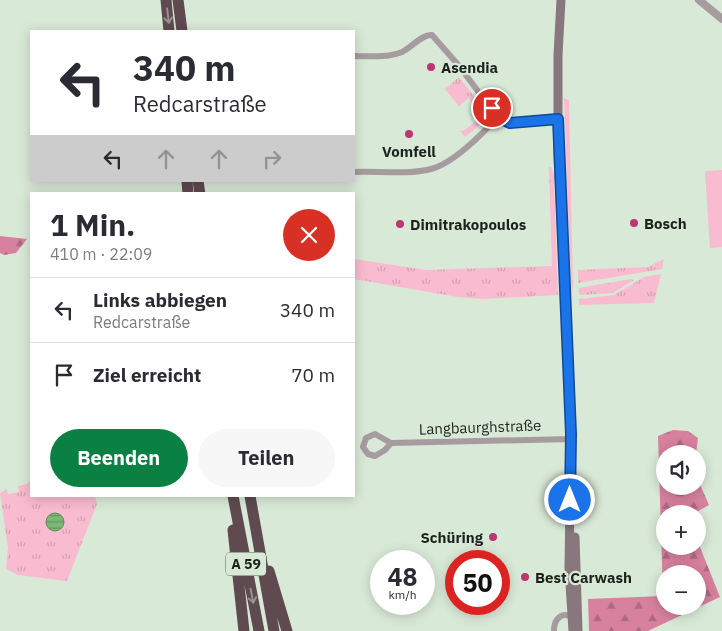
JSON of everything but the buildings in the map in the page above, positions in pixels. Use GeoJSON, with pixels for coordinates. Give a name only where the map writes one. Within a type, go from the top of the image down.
{"type":"FeatureCollection","features":[{"type":"Feature","properties":{"kind":"highway"},"geometry":{"type":"LineString","coordinates":[[166,0],[169,30]]}},
{"type":"Feature","properties":{"kind":"highway"},"geometry":{"type":"LineString","coordinates":[[178,0],[182,30]]}},
{"type":"Feature","properties":{"kind":"highway"},"geometry":{"type":"LineString","coordinates":[[232,497],[234,543],[244,631]]}},
{"type":"Feature","properties":{"kind":"highway","name":"A 59"},"geometry":{"type":"LineString","coordinates":[[232,497],[259,631]]}},
{"type":"Feature","properties":{"kind":"highway"},"geometry":{"type":"LineString","coordinates":[[250,501],[287,631]]}},
{"type":"Feature","properties":{"kind":"highway","name":"A 59"},"geometry":{"type":"LineString","coordinates":[[250,501],[274,631]]}},
{"type":"Feature","properties":{"kind":"main road"},"geometry":{"type":"LineString","coordinates":[[561,0],[558,119],[571,439],[568,568],[571,616],[576,630]]}},
{"type":"Feature","properties":{"kind":"main road"},"geometry":{"type":"LineString","coordinates":[[570,500],[575,521],[576,630]]}},
{"type":"Feature","properties":{"kind":"street"},"geometry":{"type":"LineString","coordinates":[[699,0],[722,20]]}},
{"type":"Feature","properties":{"kind":"street"},"geometry":{"type":"LineString","coordinates":[[355,56],[390,55],[414,46],[425,36],[432,36],[460,67],[497,117],[510,123],[558,119]]}},
{"type":"Feature","properties":{"kind":"street"},"geometry":{"type":"LineString","coordinates":[[355,172],[420,171],[437,167],[474,140],[497,117]]}},
{"type":"Feature","properties":{"kind":"street","name":"Langbaurghstraße"},"geometry":{"type":"LineString","coordinates":[[391,443],[571,439]]}},
{"type":"Feature","properties":{"kind":"street"},"geometry":{"type":"LineString","coordinates":[[554,631],[554,623],[558,617],[571,616]]}},
{"type":"Feature","properties":{"kind":"green space"},"geometry":{"type":"Polygon","coordinates":[[[459,77],[483,108],[484,113],[480,125],[465,137],[460,131],[465,130],[483,115],[469,98],[459,106],[445,89],[459,77]]]}},
{"type":"Feature","properties":{"kind":"green space"},"geometry":{"type":"Polygon","coordinates":[[[564,98],[569,100],[573,294],[571,285],[564,98]]]}},
{"type":"Feature","properties":{"kind":"green space"},"geometry":{"type":"Polygon","coordinates":[[[549,167],[551,167],[554,176],[558,295],[483,299],[458,297],[355,279],[355,259],[426,270],[552,266],[549,167]]]}},
{"type":"Feature","properties":{"kind":"green space"},"geometry":{"type":"Polygon","coordinates":[[[722,170],[722,247],[710,248],[705,171],[722,170]]]}},
{"type":"Feature","properties":{"kind":"green space"},"geometry":{"type":"Polygon","coordinates":[[[0,236],[27,239],[16,253],[4,255],[0,253],[0,236]]]}},
{"type":"Feature","properties":{"kind":"green space"},"geometry":{"type":"Polygon","coordinates":[[[664,259],[662,269],[578,283],[578,270],[648,267],[664,259]]]}},
{"type":"Feature","properties":{"kind":"green space"},"geometry":{"type":"Polygon","coordinates":[[[661,274],[654,303],[579,305],[579,299],[614,295],[644,277],[661,274]]]}},
{"type":"Feature","properties":{"kind":"green space"},"geometry":{"type":"Polygon","coordinates":[[[634,280],[613,293],[579,295],[579,288],[634,280]]]}},
{"type":"Feature","properties":{"kind":"green space"},"geometry":{"type":"Polygon","coordinates":[[[673,430],[688,431],[698,438],[697,445],[658,445],[658,436],[673,430]]]}},
{"type":"Feature","properties":{"kind":"green space"},"geometry":{"type":"Polygon","coordinates":[[[30,481],[30,497],[95,497],[97,504],[67,581],[18,575],[6,569],[8,548],[0,493],[7,489],[8,494],[19,492],[18,486],[27,484],[30,481]]]}},
{"type":"Feature","properties":{"kind":"green space"},"geometry":{"type":"Polygon","coordinates":[[[660,495],[705,495],[709,505],[706,507],[706,505],[660,505],[660,495]]]}},
{"type":"Feature","properties":{"kind":"green space"},"geometry":{"type":"Polygon","coordinates":[[[662,555],[703,555],[720,597],[706,604],[706,565],[662,565],[662,555]]]}},
{"type":"Feature","properties":{"kind":"green space"},"geometry":{"type":"Polygon","coordinates":[[[656,596],[656,615],[682,615],[648,631],[589,631],[588,599],[656,596]]]}},
{"type":"Feature","properties":{"kind":"shaded area"},"geometry":{"type":"Polygon","coordinates":[[[51,513],[59,513],[64,518],[62,529],[51,531],[46,526],[46,518],[51,513]]]}},
{"type":"Feature","properties":{"kind":"place","name":"Asendia"},"geometry":{"type":"Point","coordinates":[431,67]}},
{"type":"Feature","properties":{"kind":"place","name":"Vomfell"},"geometry":{"type":"Point","coordinates":[409,134]}},
{"type":"Feature","properties":{"kind":"place","name":"Bosch"},"geometry":{"type":"Point","coordinates":[634,223]}},
{"type":"Feature","properties":{"kind":"place","name":"Dimitrakopoulos"},"geometry":{"type":"Point","coordinates":[400,224]}},
{"type":"Feature","properties":{"kind":"place","name":"Schüring"},"geometry":{"type":"Point","coordinates":[493,537]}},
{"type":"Feature","properties":{"kind":"place","name":"Best Carwash"},"geometry":{"type":"Point","coordinates":[525,577]}},
{"type":"Feature","properties":{"kind":"route"},"geometry":{"type":"LineString","coordinates":[[492,108],[497,117],[504,122],[510,123],[558,119],[566,355],[571,434],[570,500]]}}]}
